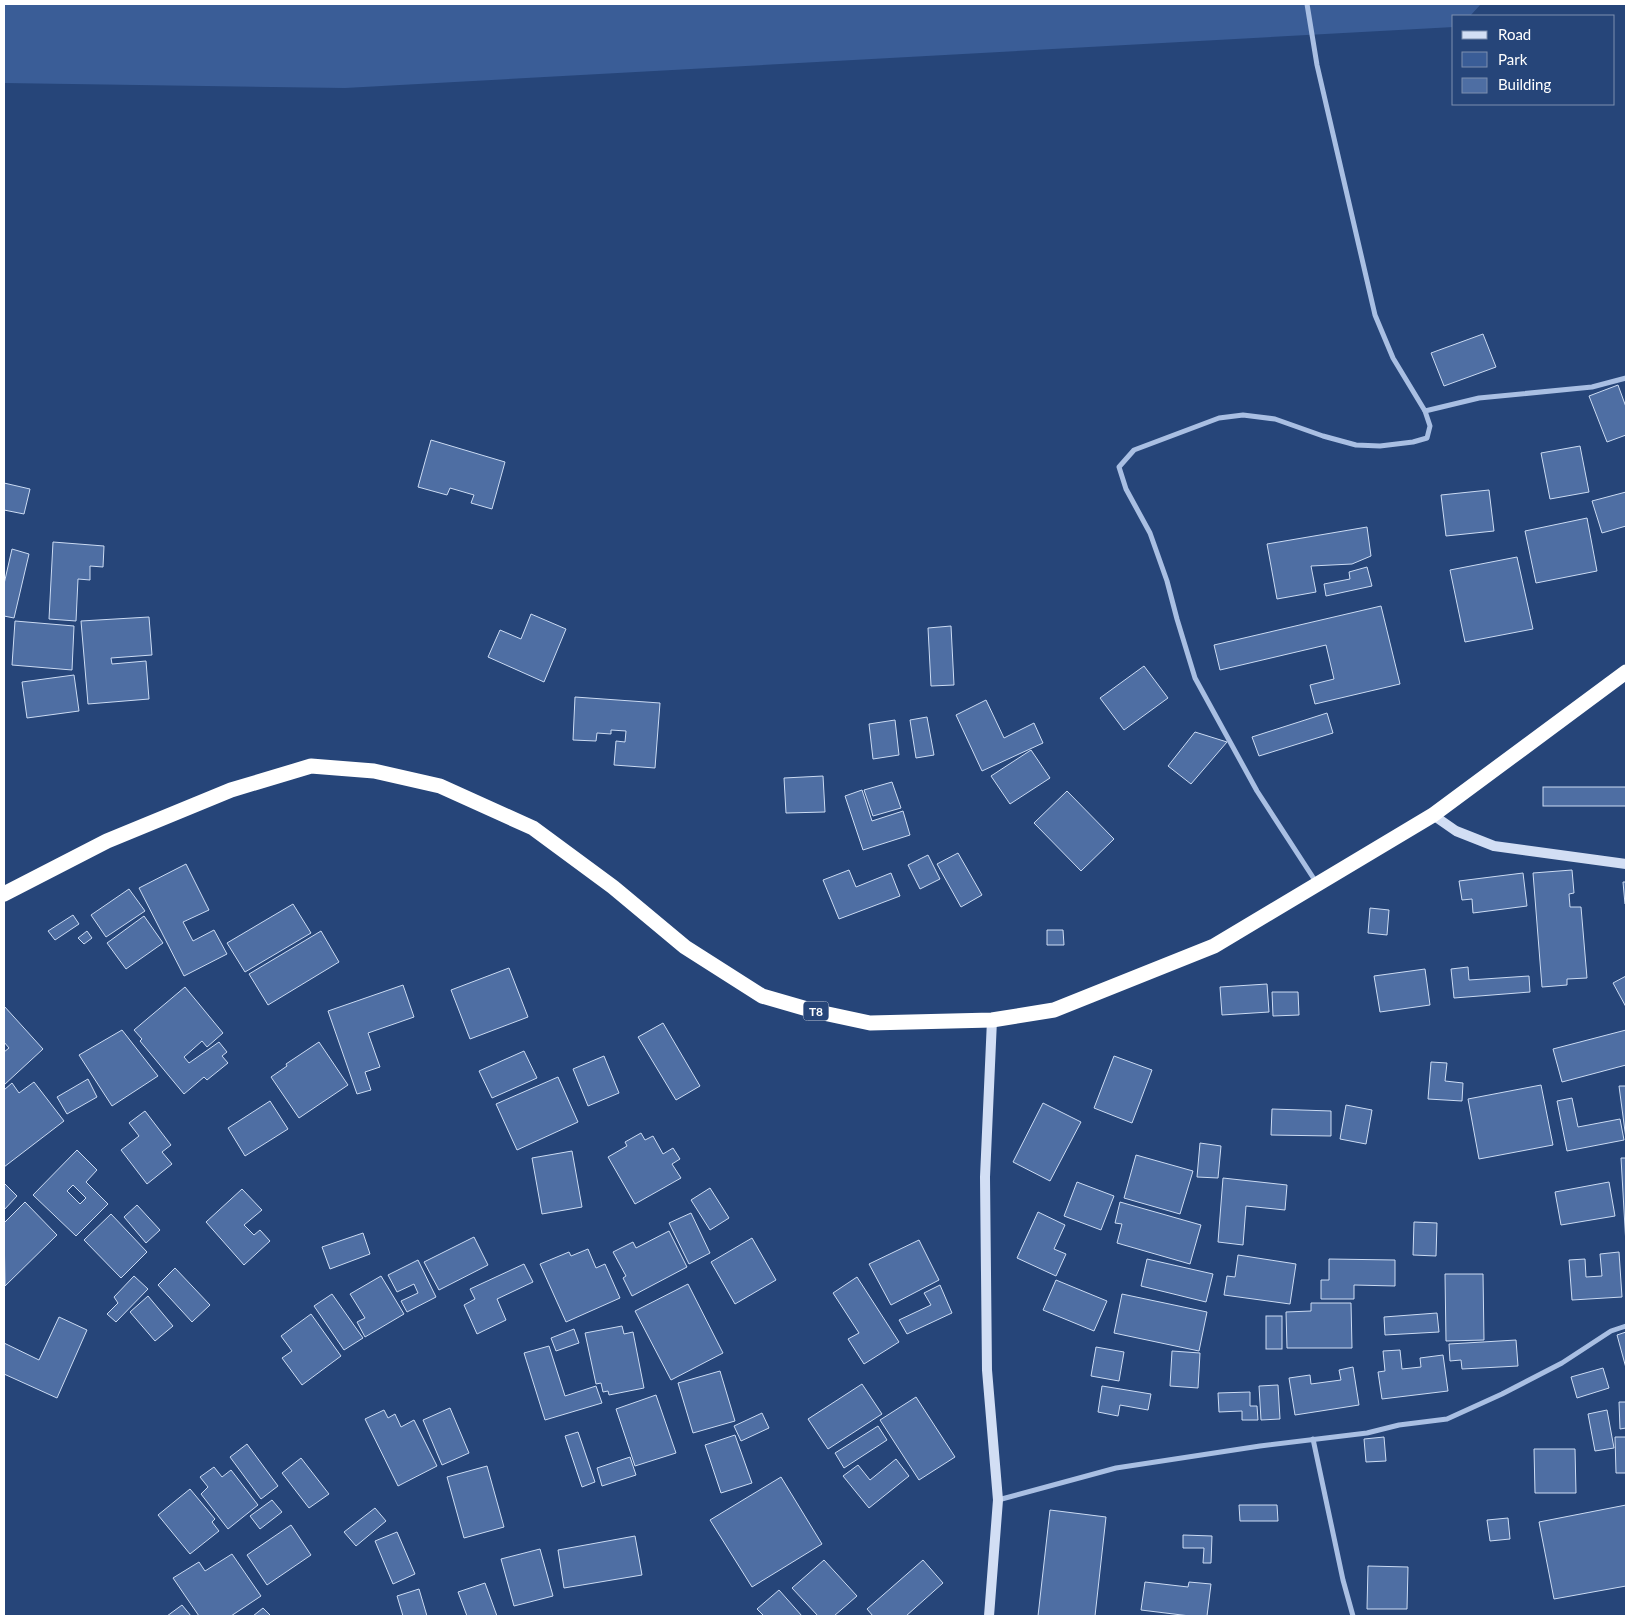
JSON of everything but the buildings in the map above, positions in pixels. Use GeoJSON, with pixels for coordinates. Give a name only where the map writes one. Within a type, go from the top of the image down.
{"type":"FeatureCollection","features":[{"type":"Feature","properties":{"kind":"highway","name":"T8"},"geometry":{"type":"LineString","coordinates":[[4,894],[107,841],[231,790],[312,766],[374,771],[440,786],[533,828],[613,887],[685,947],[762,996],[814,1011],[870,1023],[992,1020],[1054,1010],[1214,946],[1433,815],[1626,672]]}},
{"type":"Feature","properties":{"kind":"street"},"geometry":{"type":"LineString","coordinates":[[1307,4],[1317,66],[1375,315],[1393,358],[1425,411],[1430,426],[1427,438],[1413,442],[1380,446],[1356,444],[1323,436],[1275,419],[1243,415],[1219,418],[1134,450],[1119,467],[1126,489],[1150,532],[1196,678],[1257,791],[1318,884]]}},
{"type":"Feature","properties":{"kind":"street"},"geometry":{"type":"LineString","coordinates":[[1425,411],[1479,398],[1592,387],[1626,378]]}},
{"type":"Feature","properties":{"kind":"street"},"geometry":{"type":"LineString","coordinates":[[1433,815],[1456,831],[1494,846],[1626,864]]}},
{"type":"Feature","properties":{"kind":"street"},"geometry":{"type":"LineString","coordinates":[[989,1616],[998,1500],[987,1370],[985,1177],[992,1020]]}},
{"type":"Feature","properties":{"kind":"street"},"geometry":{"type":"LineString","coordinates":[[998,1500],[1116,1468],[1260,1446],[1367,1433],[1400,1425],[1447,1419],[1502,1394],[1554,1367],[1611,1331],[1626,1326]]}},
{"type":"Feature","properties":{"kind":"street"},"geometry":{"type":"LineString","coordinates":[[1313,1439],[1343,1580],[1353,1616]]}},
{"type":"Feature","properties":{"kind":"green space"},"geometry":{"type":"Polygon","coordinates":[[[4,4],[1481,4],[1471,15],[1452,15],[1452,27],[345,88],[4,83],[4,4]]]}}]}
